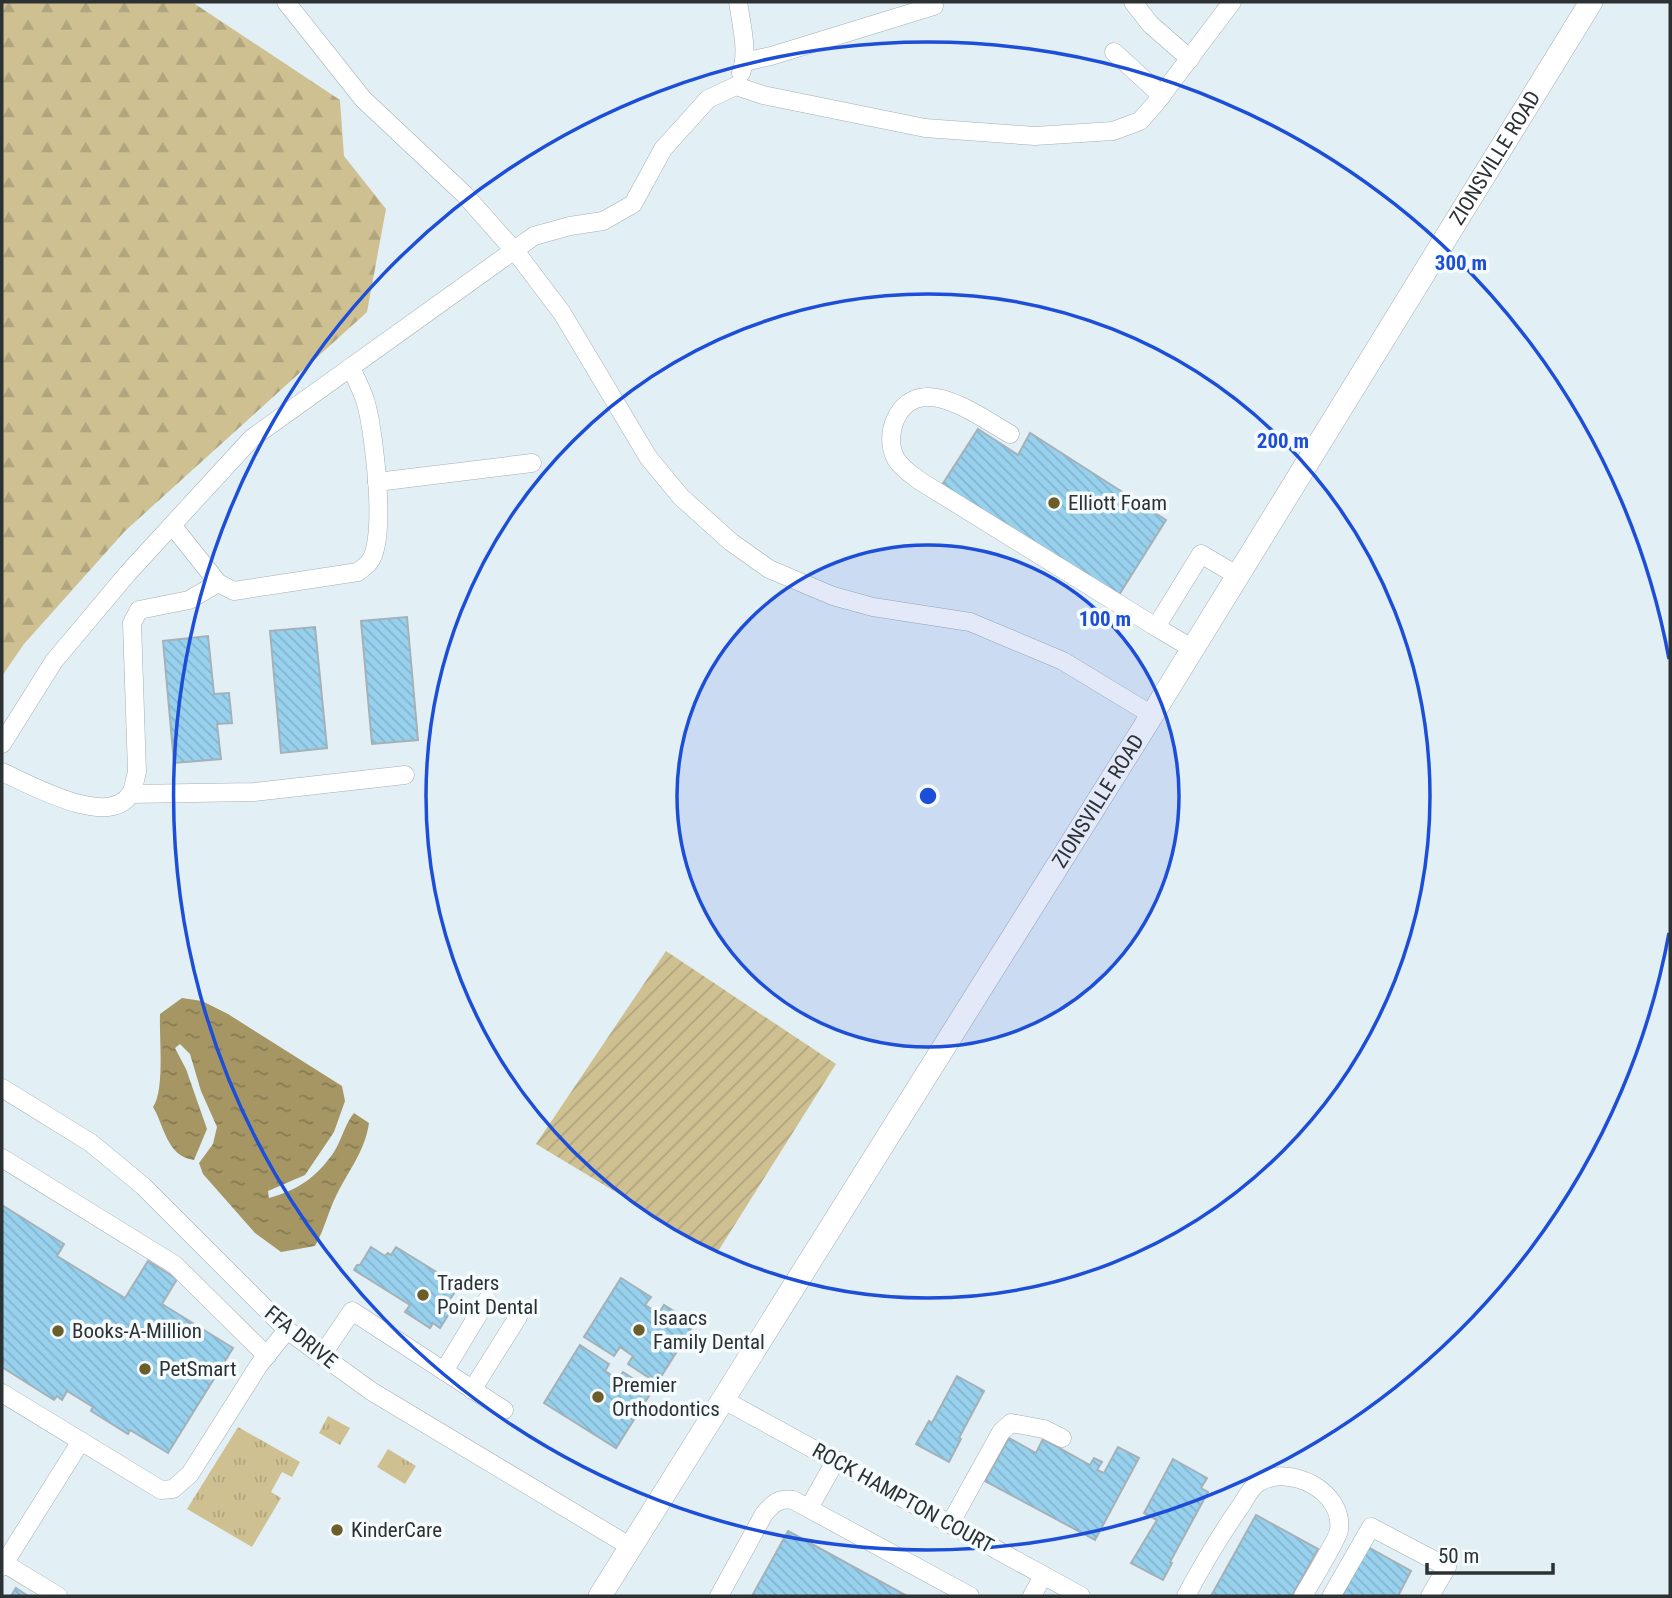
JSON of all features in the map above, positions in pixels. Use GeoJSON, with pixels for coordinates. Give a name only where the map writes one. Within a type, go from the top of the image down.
{"type":"FeatureCollection","features":[{"type":"Feature","properties":{"kind":"main road","name":"ZIONSVILLE ROAD"},"geometry":{"type":"LineString","coordinates":[[600,1596],[1152,715],[1591,2]]}},
{"type":"Feature","properties":{"kind":"street"},"geometry":{"type":"LineString","coordinates":[[286,2],[363,99],[464,194],[513,251],[562,313],[648,457],[681,497],[731,542],[769,569],[833,596],[873,607],[970,622],[1063,661],[1152,715]]}},
{"type":"Feature","properties":{"kind":"street"},"geometry":{"type":"LineString","coordinates":[[736,86],[744,62],[738,2]]}},
{"type":"Feature","properties":{"kind":"street"},"geometry":{"type":"LineString","coordinates":[[1133,2],[1150,24],[1190,59]]}},
{"type":"Feature","properties":{"kind":"street"},"geometry":{"type":"LineString","coordinates":[[2,744],[54,661],[128,573],[251,438],[534,236],[570,226],[603,221],[633,204],[663,149],[708,99],[736,86],[763,95],[925,128],[1035,136],[1113,131],[1140,121],[1162,96],[1232,2]]}},
{"type":"Feature","properties":{"kind":"street"},"geometry":{"type":"LineString","coordinates":[[744,62],[934,6]]}},
{"type":"Feature","properties":{"kind":"street"},"geometry":{"type":"LineString","coordinates":[[1114,52],[1162,96]]}},
{"type":"Feature","properties":{"kind":"street"},"geometry":{"type":"LineString","coordinates":[[172,525],[218,583],[234,591],[358,572],[371,561],[376,541],[376,452],[366,403],[351,367]]}},
{"type":"Feature","properties":{"kind":"street"},"geometry":{"type":"LineString","coordinates":[[1010,433],[955,405],[926,397],[914,400],[894,420],[891,430],[892,448],[897,461],[919,481],[1193,649]]}},
{"type":"Feature","properties":{"kind":"street"},"geometry":{"type":"LineString","coordinates":[[377,482],[533,463]]}},
{"type":"Feature","properties":{"kind":"street"},"geometry":{"type":"LineString","coordinates":[[1156,627],[1201,554],[1238,576]]}},
{"type":"Feature","properties":{"kind":"street"},"geometry":{"type":"LineString","coordinates":[[131,794],[137,772],[132,623],[139,610],[189,600],[218,583]]}},
{"type":"Feature","properties":{"kind":"street"},"geometry":{"type":"LineString","coordinates":[[2,772],[74,805],[114,807],[131,794],[254,792],[405,775]]}},
{"type":"Feature","properties":{"kind":"street","name":"FFA DRIVE"},"geometry":{"type":"LineString","coordinates":[[2,1088],[91,1143],[143,1186],[288,1330],[371,1391],[631,1547]]}},
{"type":"Feature","properties":{"kind":"street"},"geometry":{"type":"LineString","coordinates":[[2,1158],[175,1265],[267,1356]]}},
{"type":"Feature","properties":{"kind":"street"},"geometry":{"type":"LineString","coordinates":[[444,1371],[488,1300]]}},
{"type":"Feature","properties":{"kind":"street"},"geometry":{"type":"LineString","coordinates":[[322,1355],[352,1311],[504,1410]]}},
{"type":"Feature","properties":{"kind":"street"},"geometry":{"type":"LineString","coordinates":[[472,1390],[517,1317]]}},
{"type":"Feature","properties":{"kind":"street"},"geometry":{"type":"LineString","coordinates":[[2,1393],[161,1490],[173,1489],[190,1474],[267,1356],[288,1330]]}},
{"type":"Feature","properties":{"kind":"street","name":"ROCK HAMPTON COURT"},"geometry":{"type":"LineString","coordinates":[[724,1400],[1081,1596]]}},
{"type":"Feature","properties":{"kind":"street"},"geometry":{"type":"LineString","coordinates":[[950,1524],[1001,1432],[1011,1423],[1044,1429],[1062,1438]]}},
{"type":"Feature","properties":{"kind":"street"},"geometry":{"type":"LineString","coordinates":[[58,1596],[2,1564],[81,1441]]}},
{"type":"Feature","properties":{"kind":"street"},"geometry":{"type":"LineString","coordinates":[[809,1508],[836,1460]]}},
{"type":"Feature","properties":{"kind":"street"},"geometry":{"type":"LineString","coordinates":[[1186,1596],[1213,1545],[1256,1483],[1273,1477],[1302,1479],[1325,1493],[1336,1508],[1339,1531],[1303,1596]]}},
{"type":"Feature","properties":{"kind":"street"},"geometry":{"type":"LineString","coordinates":[[719,1596],[764,1514],[772,1503],[784,1499],[793,1500],[809,1508],[970,1596]]}},
{"type":"Feature","properties":{"kind":"street"},"geometry":{"type":"LineString","coordinates":[[1332,1595],[1371,1527],[1447,1567],[1430,1596]]}},
{"type":"Feature","properties":{"kind":"street"},"geometry":{"type":"LineString","coordinates":[[1032,1596],[1043,1576]]}},
{"type":"Feature","properties":{"kind":"green space"},"geometry":{"type":"Polygon","coordinates":[[[2,2],[192,2],[340,100],[344,156],[386,209],[367,312],[125,531],[24,644],[2,676],[2,2]]]}},
{"type":"Feature","properties":{"kind":"green space"},"geometry":{"type":"Polygon","coordinates":[[[666,951],[836,1064],[717,1253],[536,1144],[666,951]]]}},
{"type":"Feature","properties":{"kind":"green space"},"geometry":{"type":"Polygon","coordinates":[[[328,1416],[350,1428],[340,1445],[319,1433],[328,1416]]]}},
{"type":"Feature","properties":{"kind":"green space"},"geometry":{"type":"Polygon","coordinates":[[[238,1427],[300,1462],[292,1477],[282,1472],[271,1492],[281,1498],[252,1547],[187,1509],[238,1427]]]}},
{"type":"Feature","properties":{"kind":"green space"},"geometry":{"type":"Polygon","coordinates":[[[388,1449],[416,1466],[405,1484],[377,1467],[388,1449]]]}},
{"type":"Feature","properties":{"kind":"water"},"geometry":{"type":"Polygon","coordinates":[[[182,998],[202,1001],[228,1014],[342,1086],[345,1101],[334,1132],[305,1175],[268,1191],[269,1198],[298,1187],[320,1169],[334,1152],[354,1113],[369,1123],[360,1151],[334,1200],[315,1246],[281,1252],[255,1233],[203,1174],[199,1163],[213,1144],[217,1127],[201,1091],[190,1054],[180,1044],[175,1048],[186,1069],[207,1129],[194,1160],[185,1158],[172,1147],[153,1107],[157,1099],[160,1076],[160,1014],[182,998]]]}},
{"type":"Feature","properties":{"kind":"building","name":"Elliott Foam"},"geometry":{"type":"Polygon","coordinates":[[[978,429],[1018,455],[1030,433],[1166,520],[1117,598],[942,485],[978,429]]]}},
{"type":"Feature","properties":{"kind":"building"},"geometry":{"type":"Polygon","coordinates":[[[407,617],[418,740],[372,744],[361,621],[407,617]]]}},
{"type":"Feature","properties":{"kind":"building"},"geometry":{"type":"Polygon","coordinates":[[[315,627],[327,748],[281,753],[270,631],[315,627]]]}},
{"type":"Feature","properties":{"kind":"building"},"geometry":{"type":"Polygon","coordinates":[[[208,636],[214,694],[229,693],[232,723],[217,724],[221,759],[174,763],[163,641],[208,636]]]}},
{"type":"Feature","properties":{"kind":"building"},"geometry":{"type":"Polygon","coordinates":[[[2,1205],[64,1244],[57,1256],[125,1298],[148,1261],[177,1279],[162,1304],[233,1348],[168,1453],[130,1430],[128,1434],[91,1411],[93,1407],[67,1391],[62,1400],[57,1396],[54,1400],[2,1367],[2,1205]]]}},
{"type":"Feature","properties":{"kind":"building","name":"Traders Point Dental"},"geometry":{"type":"Polygon","coordinates":[[[371,1247],[385,1256],[388,1253],[391,1255],[396,1247],[459,1286],[446,1305],[452,1309],[440,1328],[433,1323],[430,1328],[405,1312],[410,1305],[354,1270],[371,1247]]]}},
{"type":"Feature","properties":{"kind":"building","name":"Isaacs Family Dental"},"geometry":{"type":"Polygon","coordinates":[[[621,1278],[651,1297],[645,1305],[659,1313],[664,1305],[694,1324],[657,1383],[628,1364],[633,1356],[620,1347],[614,1356],[584,1337],[621,1278]]]}},
{"type":"Feature","properties":{"kind":"building","name":"Premier Orthodontics"},"geometry":{"type":"Polygon","coordinates":[[[580,1345],[609,1364],[605,1371],[618,1379],[623,1372],[652,1391],[616,1448],[544,1403],[580,1345]]]}},
{"type":"Feature","properties":{"kind":"building"},"geometry":{"type":"Polygon","coordinates":[[[957,1376],[984,1391],[949,1462],[916,1444],[929,1421],[932,1423],[957,1376]]]}},
{"type":"Feature","properties":{"kind":"building"},"geometry":{"type":"Polygon","coordinates":[[[1009,1438],[1036,1453],[1043,1439],[1090,1465],[1094,1458],[1102,1462],[1097,1470],[1104,1473],[1118,1447],[1139,1458],[1095,1540],[985,1481],[1009,1438]]]}},
{"type":"Feature","properties":{"kind":"building"},"geometry":{"type":"Polygon","coordinates":[[[1173,1459],[1207,1478],[1201,1488],[1208,1492],[1163,1580],[1131,1563],[1157,1520],[1144,1513],[1173,1459]]]}},
{"type":"Feature","properties":{"kind":"building"},"geometry":{"type":"Polygon","coordinates":[[[1256,1515],[1318,1549],[1292,1596],[1211,1596],[1256,1515]]]}},
{"type":"Feature","properties":{"kind":"building"},"geometry":{"type":"Polygon","coordinates":[[[788,1531],[907,1596],[752,1596],[788,1531]]]}},
{"type":"Feature","properties":{"kind":"building"},"geometry":{"type":"Polygon","coordinates":[[[1368,1547],[1411,1571],[1398,1596],[1342,1596],[1368,1547]]]}},
{"type":"Feature","properties":{"kind":"building"},"geometry":{"type":"Polygon","coordinates":[[[16,1588],[28,1596],[11,1596],[16,1588]]]}},
{"type":"Feature","properties":{"kind":"place","name":"Elliott Foam"},"geometry":{"type":"Point","coordinates":[1054,503]}},
{"type":"Feature","properties":{"kind":"place","name":"Traders Point Dental"},"geometry":{"type":"Point","coordinates":[423,1295]}},
{"type":"Feature","properties":{"kind":"place","name":"Isaacs Family Dental"},"geometry":{"type":"Point","coordinates":[639,1330]}},
{"type":"Feature","properties":{"kind":"place","name":"Books-A-Million"},"geometry":{"type":"Point","coordinates":[58,1331]}},
{"type":"Feature","properties":{"kind":"place","name":"PetSmart"},"geometry":{"type":"Point","coordinates":[145,1369]}},
{"type":"Feature","properties":{"kind":"place","name":"Premier Orthodontics"},"geometry":{"type":"Point","coordinates":[598,1397]}},
{"type":"Feature","properties":{"kind":"place","name":"KinderCare"},"geometry":{"type":"Point","coordinates":[337,1530]}}]}
